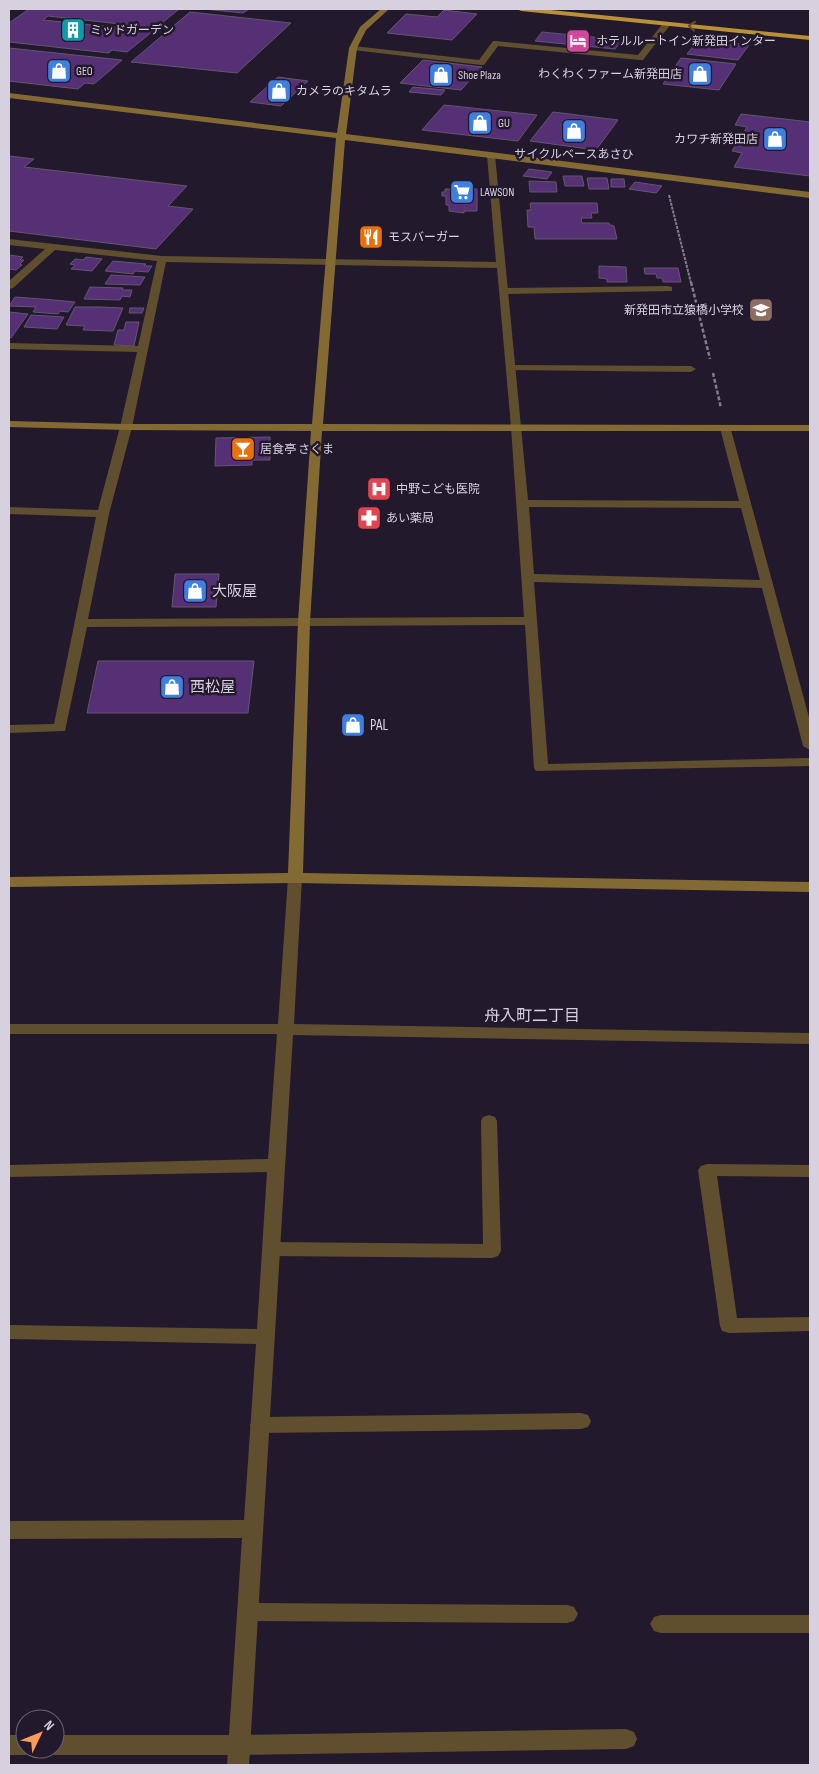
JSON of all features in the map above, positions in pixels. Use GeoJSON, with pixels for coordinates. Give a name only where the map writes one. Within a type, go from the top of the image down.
{"type":"FeatureCollection","features":[{"type":"Feature","properties":{"kind":"highway"},"geometry":{"type":"LineString","coordinates":[[521,9],[810,38]]}},
{"type":"Feature","properties":{"kind":"street"},"geometry":{"type":"LineString","coordinates":[[239,1755],[295,878],[304,622],[316,427],[341,136],[353,48],[363,30],[385,9]]}},
{"type":"Feature","properties":{"kind":"street"},"geometry":{"type":"LineString","coordinates":[[353,48],[481,63],[496,43],[640,58],[666,24]]}},
{"type":"Feature","properties":{"kind":"street"},"geometry":{"type":"LineString","coordinates":[[9,96],[810,195]]}},
{"type":"Feature","properties":{"kind":"street"},"geometry":{"type":"LineString","coordinates":[[492,155],[517,427],[541,768],[810,762]]}},
{"type":"Feature","properties":{"kind":"street"},"geometry":{"type":"LineString","coordinates":[[9,242],[162,259],[502,265]]}},
{"type":"Feature","properties":{"kind":"street"},"geometry":{"type":"LineString","coordinates":[[9,286],[52,248]]}},
{"type":"Feature","properties":{"kind":"street"},"geometry":{"type":"LineString","coordinates":[[9,729],[60,728],[103,514],[126,427],[162,259]]}},
{"type":"Feature","properties":{"kind":"street"},"geometry":{"type":"LineString","coordinates":[[504,290],[668,289]]}},
{"type":"Feature","properties":{"kind":"street"},"geometry":{"type":"LineString","coordinates":[[9,346],[143,349]]}},
{"type":"Feature","properties":{"kind":"street"},"geometry":{"type":"LineString","coordinates":[[512,368],[691,369]]}},
{"type":"Feature","properties":{"kind":"street"},"geometry":{"type":"LineString","coordinates":[[9,424],[126,427],[810,428]]}},
{"type":"Feature","properties":{"kind":"street"},"geometry":{"type":"LineString","coordinates":[[726,428],[810,746]]}},
{"type":"Feature","properties":{"kind":"street"},"geometry":{"type":"LineString","coordinates":[[522,503],[746,505]]}},
{"type":"Feature","properties":{"kind":"street"},"geometry":{"type":"LineString","coordinates":[[9,510],[103,514]]}},
{"type":"Feature","properties":{"kind":"street"},"geometry":{"type":"LineString","coordinates":[[528,578],[767,584]]}},
{"type":"Feature","properties":{"kind":"street"},"geometry":{"type":"LineString","coordinates":[[81,622],[531,621]]}},
{"type":"Feature","properties":{"kind":"street"},"geometry":{"type":"LineString","coordinates":[[9,882],[295,878],[810,886]]}},
{"type":"Feature","properties":{"kind":"street"},"geometry":{"type":"LineString","coordinates":[[9,1029],[286,1029],[810,1039]]}},
{"type":"Feature","properties":{"kind":"street"},"geometry":{"type":"LineString","coordinates":[[272,1249],[492,1251],[489,1121]]}},
{"type":"Feature","properties":{"kind":"street"},"geometry":{"type":"LineString","coordinates":[[9,1171],[277,1165]]}},
{"type":"Feature","properties":{"kind":"street"},"geometry":{"type":"LineString","coordinates":[[810,1171],[707,1170],[729,1326],[810,1324]]}},
{"type":"Feature","properties":{"kind":"street"},"geometry":{"type":"LineString","coordinates":[[9,1332],[266,1337]]}},
{"type":"Feature","properties":{"kind":"street"},"geometry":{"type":"LineString","coordinates":[[260,1425],[581,1421]]}},
{"type":"Feature","properties":{"kind":"street"},"geometry":{"type":"LineString","coordinates":[[9,1530],[253,1529]]}},
{"type":"Feature","properties":{"kind":"street"},"geometry":{"type":"LineString","coordinates":[[248,1612],[567,1614]]}},
{"type":"Feature","properties":{"kind":"street"},"geometry":{"type":"LineString","coordinates":[[661,1624],[810,1624]]}},
{"type":"Feature","properties":{"kind":"street"},"geometry":{"type":"LineString","coordinates":[[65,1746],[239,1755],[626,1739]]}},
{"type":"Feature","properties":{"kind":"path"},"geometry":{"type":"LineString","coordinates":[[665,178],[710,360]]}},
{"type":"Feature","properties":{"kind":"path"},"geometry":{"type":"LineString","coordinates":[[712,370],[726,428]]}},
{"type":"Feature","properties":{"kind":"building","name":"ミッドガーデン"},"geometry":{"type":"Polygon","coordinates":[[[29,9],[179,9],[156,28],[48,16],[43,20],[153,31],[127,52],[112,50],[109,53],[9,42],[9,23],[29,9]]]}},
{"type":"Feature","properties":{"kind":"building"},"geometry":{"type":"Polygon","coordinates":[[[204,9],[249,9],[243,13],[204,9]]]}},
{"type":"Feature","properties":{"kind":"building"},"geometry":{"type":"Polygon","coordinates":[[[444,10],[477,14],[452,40],[387,33],[406,14],[437,17],[444,10]]]}},
{"type":"Feature","properties":{"kind":"building"},"geometry":{"type":"Polygon","coordinates":[[[190,12],[291,23],[237,73],[131,62],[190,12]]]}},
{"type":"Feature","properties":{"kind":"building","name":"ホテルルートイン新発田インター"},"geometry":{"type":"Polygon","coordinates":[[[542,32],[622,40],[615,49],[535,41],[542,32]]]}},
{"type":"Feature","properties":{"kind":"building"},"geometry":{"type":"Polygon","coordinates":[[[699,39],[749,45],[738,60],[687,54],[699,39]]]}},
{"type":"Feature","properties":{"kind":"building","name":"GEO"},"geometry":{"type":"Polygon","coordinates":[[[9,48],[122,60],[94,84],[85,83],[78,89],[9,81],[9,48]]]}},
{"type":"Feature","properties":{"kind":"building","name":"わくわくファーム新発田店"},"geometry":{"type":"Polygon","coordinates":[[[681,58],[736,64],[719,90],[663,84],[681,58]]]}},
{"type":"Feature","properties":{"kind":"building","name":"Shoe Plaza"},"geometry":{"type":"Polygon","coordinates":[[[423,60],[482,67],[461,90],[400,83],[423,60]]]}},
{"type":"Feature","properties":{"kind":"building","name":"カメラのキタムラ"},"geometry":{"type":"Polygon","coordinates":[[[278,77],[308,81],[281,106],[250,102],[278,77]]]}},
{"type":"Feature","properties":{"kind":"building"},"geometry":{"type":"Polygon","coordinates":[[[413,87],[445,90],[441,95],[409,92],[413,87]]]}},
{"type":"Feature","properties":{"kind":"building","name":"GU"},"geometry":{"type":"Polygon","coordinates":[[[444,105],[537,115],[518,141],[422,130],[444,105]]]}},
{"type":"Feature","properties":{"kind":"building","name":"サイクルベースあさひ"},"geometry":{"type":"Polygon","coordinates":[[[553,112],[618,120],[596,150],[530,141],[553,112]]]}},
{"type":"Feature","properties":{"kind":"building","name":"カワチ新発田店"},"geometry":{"type":"Polygon","coordinates":[[[741,114],[810,122],[810,176],[734,167],[742,153],[732,151],[747,127],[735,125],[741,114]]]}},
{"type":"Feature","properties":{"kind":"building"},"geometry":{"type":"Polygon","coordinates":[[[9,156],[34,159],[24,167],[187,186],[168,206],[193,209],[156,249],[9,231],[9,156]]]}},
{"type":"Feature","properties":{"kind":"building"},"geometry":{"type":"Polygon","coordinates":[[[529,169],[552,172],[547,179],[523,176],[529,169]]]}},
{"type":"Feature","properties":{"kind":"building"},"geometry":{"type":"Polygon","coordinates":[[[563,176],[582,176],[584,186],[565,186],[563,176]]]}},
{"type":"Feature","properties":{"kind":"building"},"geometry":{"type":"Polygon","coordinates":[[[587,178],[607,178],[609,189],[589,189],[587,178]]]}},
{"type":"Feature","properties":{"kind":"building"},"geometry":{"type":"Polygon","coordinates":[[[611,179],[624,179],[625,187],[611,187],[611,179]]]}},
{"type":"Feature","properties":{"kind":"building"},"geometry":{"type":"Polygon","coordinates":[[[529,181],[556,182],[557,192],[530,192],[529,181]]]}},
{"type":"Feature","properties":{"kind":"building"},"geometry":{"type":"Polygon","coordinates":[[[635,182],[662,186],[656,193],[629,189],[635,182]]]}},
{"type":"Feature","properties":{"kind":"building"},"geometry":{"type":"Polygon","coordinates":[[[445,189],[477,189],[477,211],[464,211],[464,213],[449,211],[449,205],[446,205],[446,196],[442,196],[442,192],[445,192],[445,189]]]}},
{"type":"Feature","properties":{"kind":"building"},"geometry":{"type":"Polygon","coordinates":[[[530,203],[597,203],[598,213],[591,213],[592,218],[581,218],[582,223],[609,223],[614,226],[617,239],[535,239],[534,227],[528,227],[527,210],[531,210],[530,203]]]}},
{"type":"Feature","properties":{"kind":"building"},"geometry":{"type":"Polygon","coordinates":[[[9,255],[23,257],[20,260],[24,260],[20,264],[22,265],[16,270],[9,269],[9,255]]]}},
{"type":"Feature","properties":{"kind":"building"},"geometry":{"type":"Polygon","coordinates":[[[86,257],[102,259],[92,271],[71,269],[75,265],[70,264],[75,259],[83,260],[86,257]]]}},
{"type":"Feature","properties":{"kind":"building"},"geometry":{"type":"Polygon","coordinates":[[[113,261],[152,266],[148,272],[135,271],[133,274],[105,271],[113,261]]]}},
{"type":"Feature","properties":{"kind":"building"},"geometry":{"type":"Polygon","coordinates":[[[599,266],[626,267],[627,282],[607,282],[607,279],[599,278],[599,266]]]}},
{"type":"Feature","properties":{"kind":"building"},"geometry":{"type":"Polygon","coordinates":[[[644,268],[678,268],[681,282],[663,282],[662,278],[657,278],[656,274],[645,274],[644,268]]]}},
{"type":"Feature","properties":{"kind":"building"},"geometry":{"type":"Polygon","coordinates":[[[111,275],[145,277],[140,285],[105,284],[111,275]]]}},
{"type":"Feature","properties":{"kind":"building"},"geometry":{"type":"Polygon","coordinates":[[[90,287],[132,290],[130,297],[122,296],[120,300],[84,299],[90,287]]]}},
{"type":"Feature","properties":{"kind":"building"},"geometry":{"type":"Polygon","coordinates":[[[15,297],[75,302],[68,312],[60,311],[58,314],[33,312],[36,307],[9,306],[15,297]]]}},
{"type":"Feature","properties":{"kind":"building"},"geometry":{"type":"Polygon","coordinates":[[[75,307],[123,308],[113,331],[83,330],[85,326],[66,325],[75,307]]]}},
{"type":"Feature","properties":{"kind":"building"},"geometry":{"type":"Polygon","coordinates":[[[130,308],[144,308],[142,313],[129,313],[130,308]]]}},
{"type":"Feature","properties":{"kind":"building"},"geometry":{"type":"Polygon","coordinates":[[[9,312],[28,314],[11,338],[9,337],[9,312]]]}},
{"type":"Feature","properties":{"kind":"building"},"geometry":{"type":"Polygon","coordinates":[[[31,315],[64,317],[57,329],[24,327],[31,315]]]}},
{"type":"Feature","properties":{"kind":"building"},"geometry":{"type":"Polygon","coordinates":[[[126,322],[139,322],[134,346],[114,345],[118,330],[124,330],[126,322]]]}},
{"type":"Feature","properties":{"kind":"building","name":"居食亭 さくま"},"geometry":{"type":"Polygon","coordinates":[[[270,437],[270,460],[252,460],[252,465],[215,466],[216,438],[270,437]]]}},
{"type":"Feature","properties":{"kind":"building","name":"大阪屋"},"geometry":{"type":"Polygon","coordinates":[[[175,574],[219,574],[216,607],[172,607],[175,574]]]}},
{"type":"Feature","properties":{"kind":"building","name":"西松屋"},"geometry":{"type":"Polygon","coordinates":[[[98,661],[254,661],[248,713],[87,713],[98,661]]]}},
{"type":"Feature","properties":{"kind":"building","name":"PAL"},"geometry":{"type":"Polygon","coordinates":[[[345,720],[361,720],[361,730],[345,730],[345,720]]]}},
{"type":"Feature","properties":{"kind":"place","name":"ミッドガーデン"},"geometry":{"type":"Point","coordinates":[73,30]}},
{"type":"Feature","properties":{"kind":"place","name":"ホテルルートイン新発田インター"},"geometry":{"type":"Point","coordinates":[578,41]}},
{"type":"Feature","properties":{"kind":"place","name":"GEO"},"geometry":{"type":"Point","coordinates":[59,71]}},
{"type":"Feature","properties":{"kind":"place","name":"わくわくファーム新発田店"},"geometry":{"type":"Point","coordinates":[700,74]}},
{"type":"Feature","properties":{"kind":"place","name":"Shoe Plaza"},"geometry":{"type":"Point","coordinates":[441,75]}},
{"type":"Feature","properties":{"kind":"place","name":"カメラのキタムラ"},"geometry":{"type":"Point","coordinates":[279,91]}},
{"type":"Feature","properties":{"kind":"place","name":"GU"},"geometry":{"type":"Point","coordinates":[480,123]}},
{"type":"Feature","properties":{"kind":"place","name":"サイクルベースあさひ"},"geometry":{"type":"Point","coordinates":[574,131]}},
{"type":"Feature","properties":{"kind":"place","name":"カワチ新発田店"},"geometry":{"type":"Point","coordinates":[775,139]}},
{"type":"Feature","properties":{"kind":"place","name":"LAWSON"},"geometry":{"type":"Point","coordinates":[462,192]}},
{"type":"Feature","properties":{"kind":"place","name":"モスバーガー"},"geometry":{"type":"Point","coordinates":[371,237]}},
{"type":"Feature","properties":{"kind":"place","name":"新発田市立猿橋小学校"},"geometry":{"type":"Point","coordinates":[761,310]}},
{"type":"Feature","properties":{"kind":"place","name":"居食亭 さくま"},"geometry":{"type":"Point","coordinates":[243,449]}},
{"type":"Feature","properties":{"kind":"place","name":"中野こども医院"},"geometry":{"type":"Point","coordinates":[379,489]}},
{"type":"Feature","properties":{"kind":"place","name":"あい薬局"},"geometry":{"type":"Point","coordinates":[369,518]}},
{"type":"Feature","properties":{"kind":"place","name":"大阪屋"},"geometry":{"type":"Point","coordinates":[195,591]}},
{"type":"Feature","properties":{"kind":"place","name":"西松屋"},"geometry":{"type":"Point","coordinates":[172,687]}},
{"type":"Feature","properties":{"kind":"place","name":"PAL"},"geometry":{"type":"Point","coordinates":[353,725]}},
{"type":"Feature","properties":{"kind":"district","name":"舟入町二丁目"},"geometry":{"type":"Point","coordinates":[532,1016]}}]}
